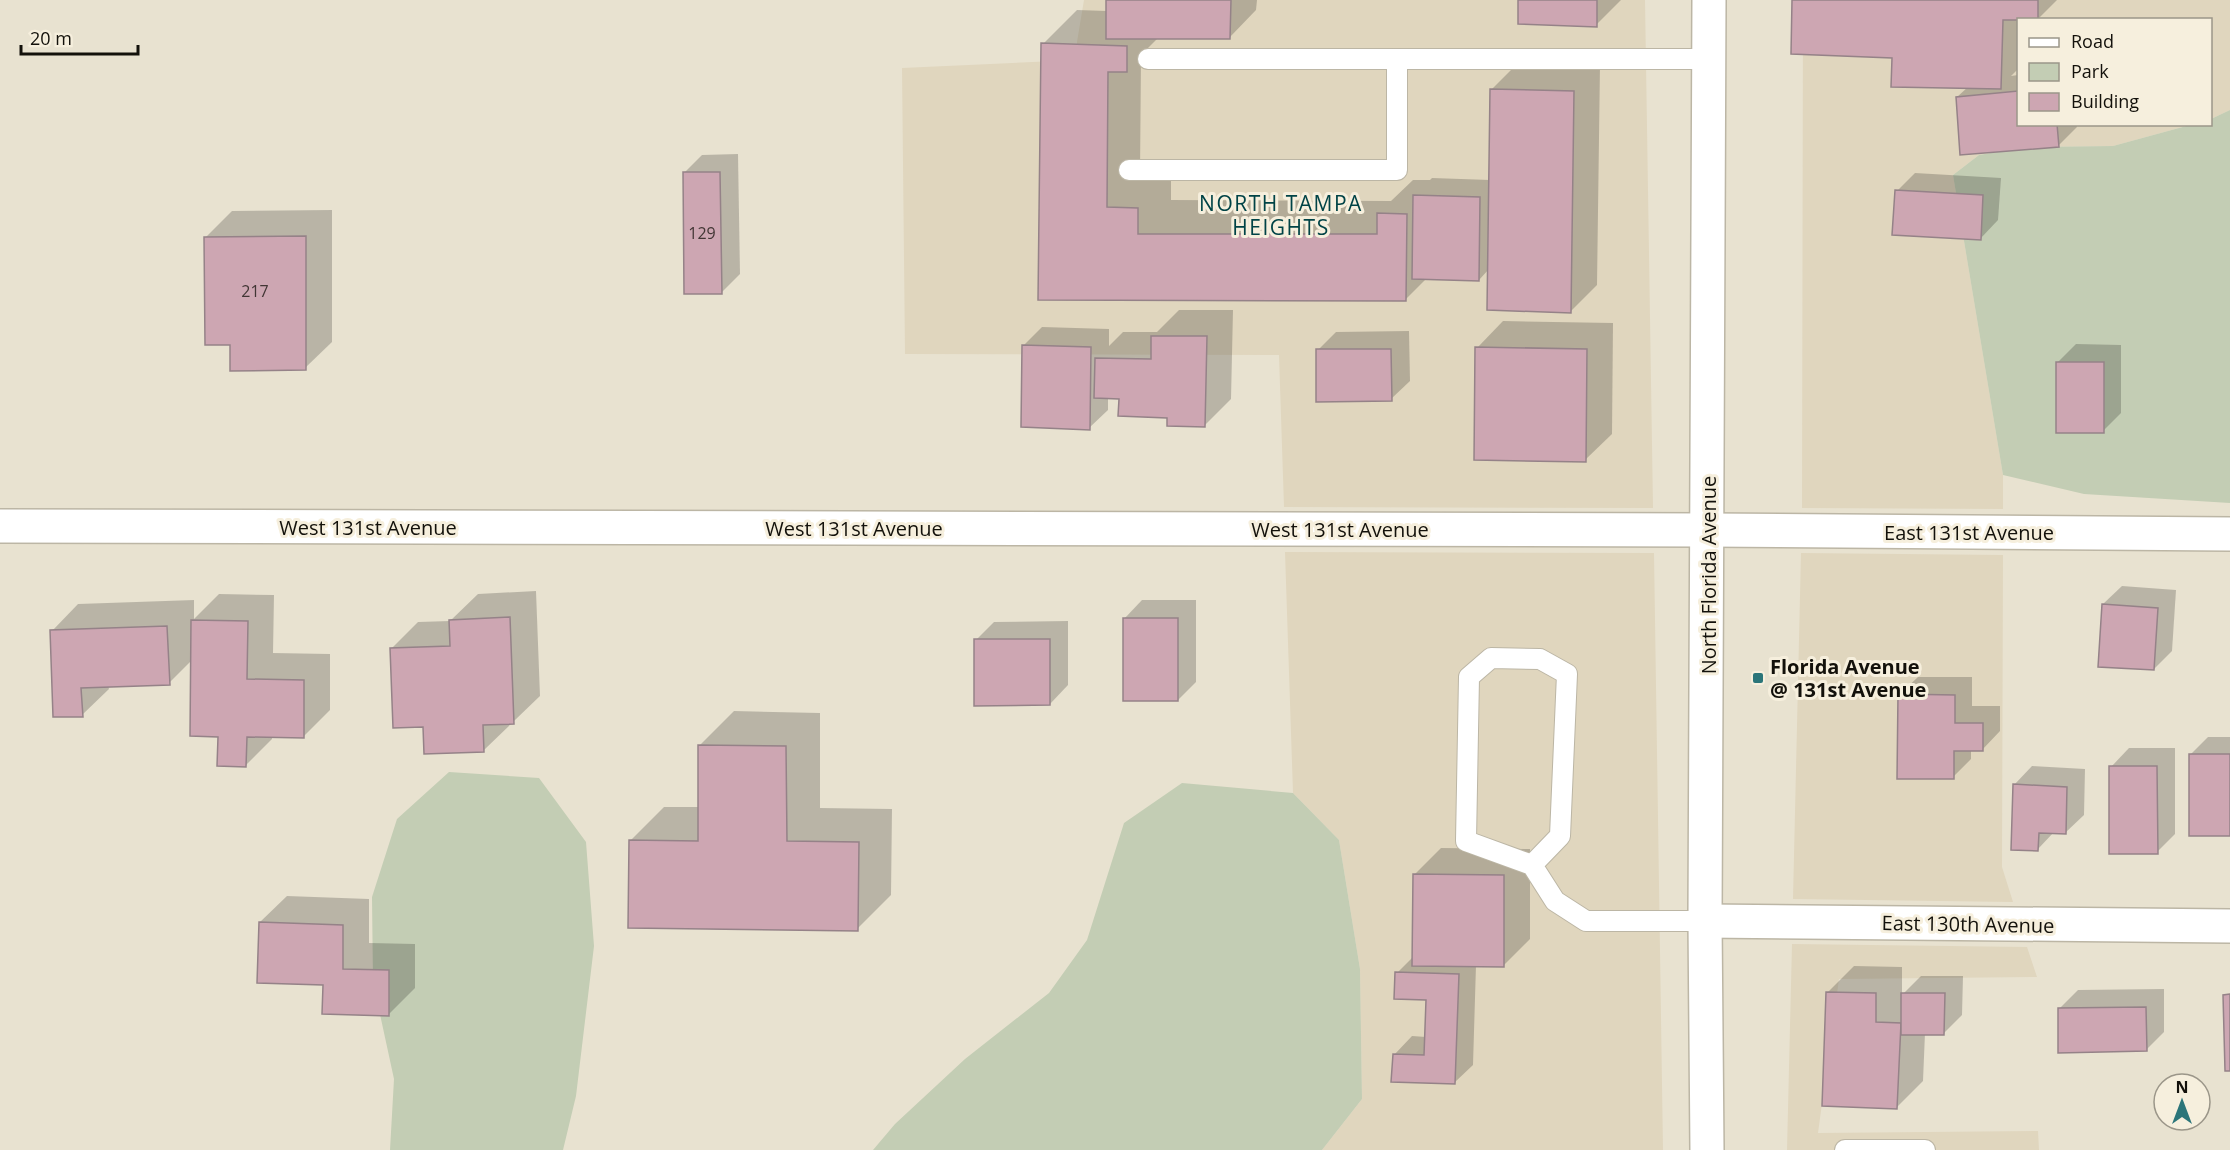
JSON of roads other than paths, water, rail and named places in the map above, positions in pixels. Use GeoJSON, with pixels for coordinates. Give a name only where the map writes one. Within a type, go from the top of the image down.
{"type":"FeatureCollection","features":[{"type":"Feature","properties":{"kind":"street","name":"North Florida Avenue"},"geometry":{"type":"LineString","coordinates":[[1707,1150],[1709,0]]}},
{"type":"Feature","properties":{"kind":"street","name":"West 131st Avenue"},"geometry":{"type":"LineString","coordinates":[[0,526],[1708,530]]}},
{"type":"Feature","properties":{"kind":"street","name":"East 131st Avenue"},"geometry":{"type":"LineString","coordinates":[[1708,530],[2230,534]]}},
{"type":"Feature","properties":{"kind":"street","name":"East 130th Avenue"},"geometry":{"type":"LineString","coordinates":[[1706,921],[2230,926]]}},
{"type":"Feature","properties":{"kind":"lane"},"geometry":{"type":"LineString","coordinates":[[1149,58],[1709,58]]}},
{"type":"Feature","properties":{"kind":"lane"},"geometry":{"type":"LineString","coordinates":[[1129,170],[1397,170],[1397,58]]}},
{"type":"Feature","properties":{"kind":"lane"},"geometry":{"type":"LineString","coordinates":[[1532,865],[1560,836],[1567,674],[1540,659],[1491,658],[1469,677],[1466,841],[1532,865],[1555,901],[1586,921],[1706,921]]}},
{"type":"Feature","properties":{"kind":"lane"},"geometry":{"type":"LineString","coordinates":[[1845,1150],[1925,1150]]}},
{"type":"Feature","properties":{"kind":"place","name":"Florida Avenue @ 131st Avenue"},"geometry":{"type":"Point","coordinates":[1758,678]}},
{"type":"Feature","properties":{"kind":"district","name":"NORTH TAMPA HEIGHTS"},"geometry":{"type":"Point","coordinates":[1281,215]}}]}
